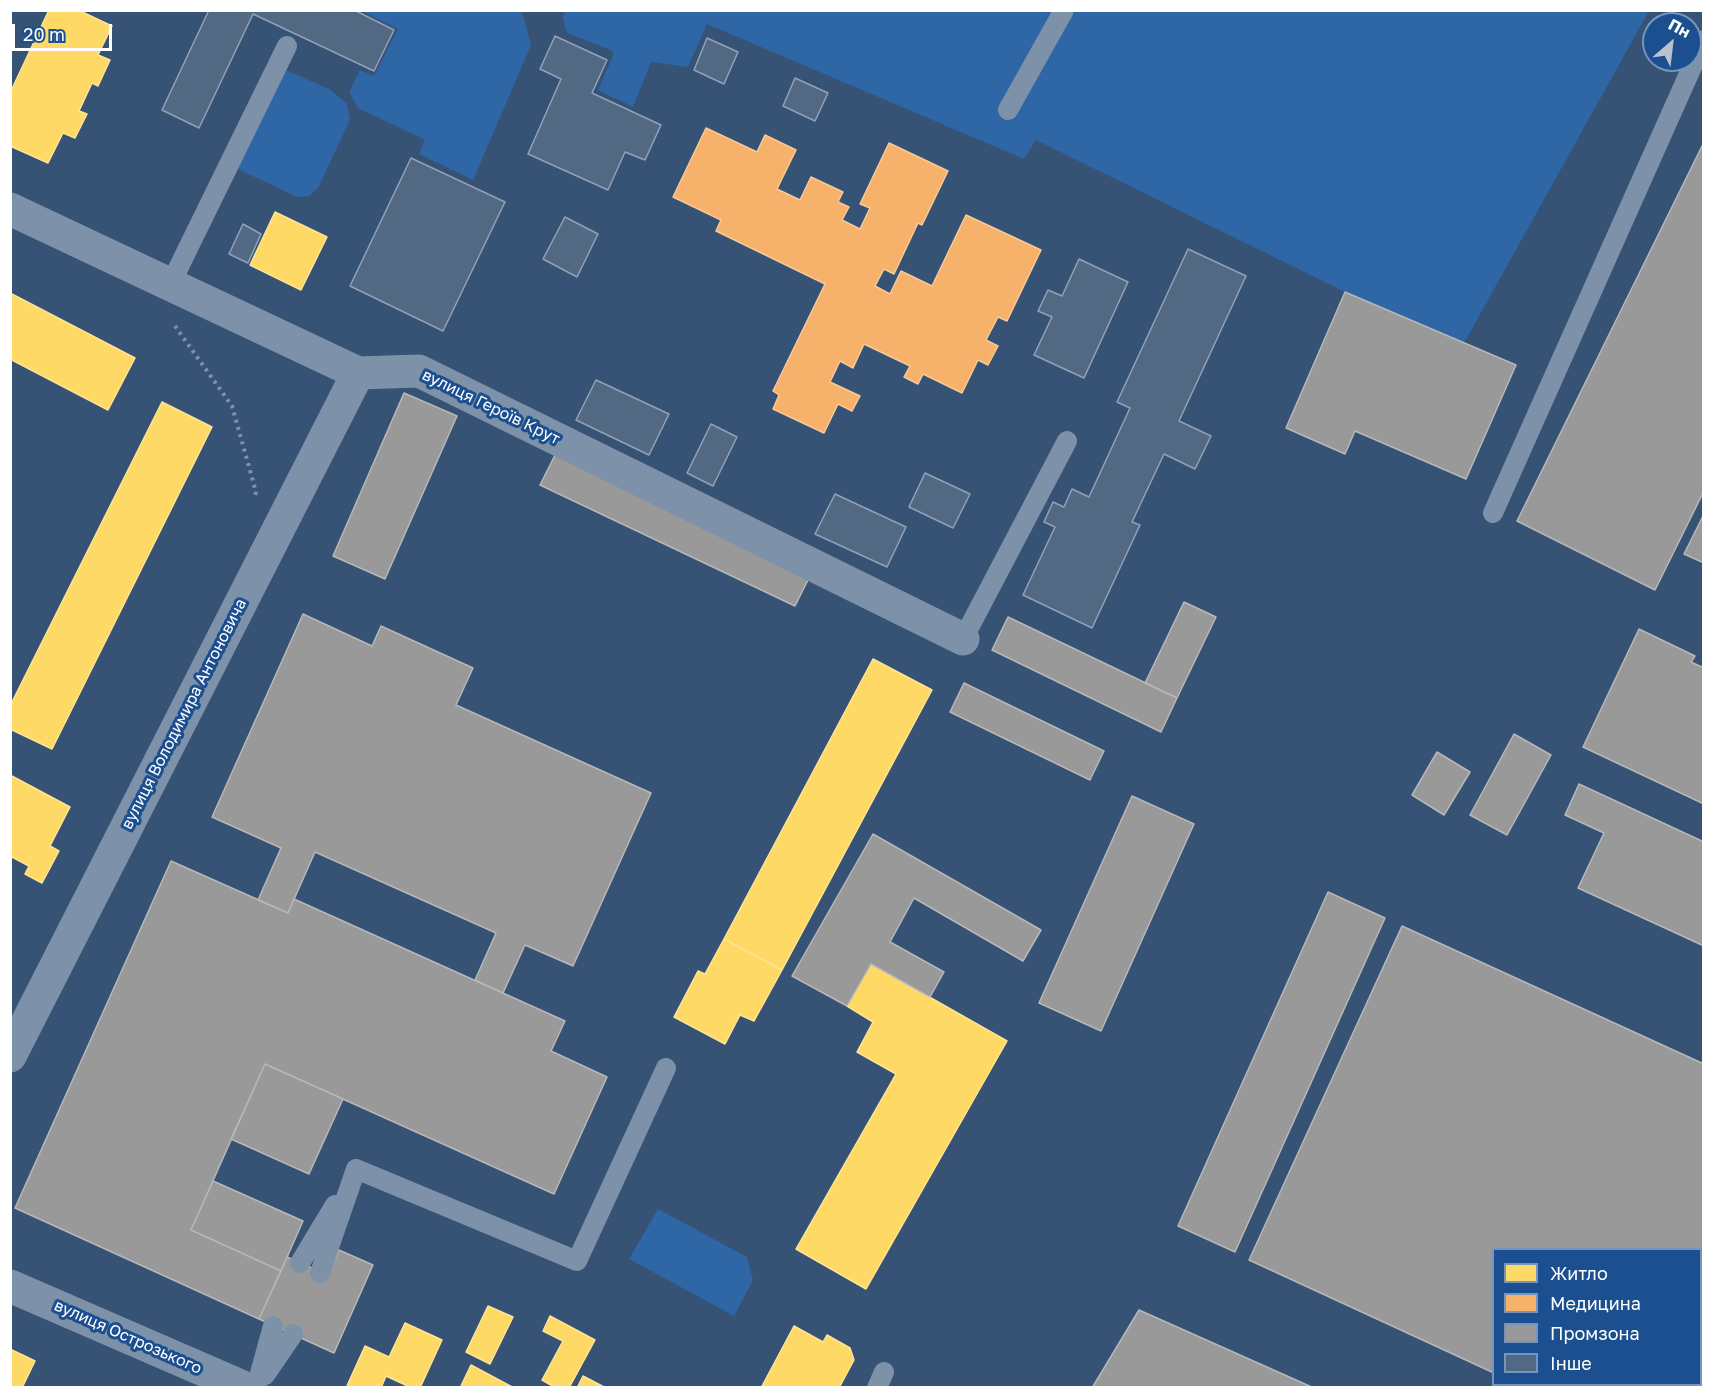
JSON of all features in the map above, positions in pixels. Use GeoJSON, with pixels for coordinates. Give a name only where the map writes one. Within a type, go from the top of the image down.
{"type":"FeatureCollection","features":[{"type":"Feature","properties":{"kind":"street","name":"вулиця Героїв Крут"},"geometry":{"type":"LineString","coordinates":[[10,209],[358,373],[419,371],[963,639]]}},
{"type":"Feature","properties":{"kind":"street","name":"вулиця Володимира Антоновича"},"geometry":{"type":"LineString","coordinates":[[10,1056],[358,373]]}},
{"type":"Feature","properties":{"kind":"street","name":"вулиця Острозького"},"geometry":{"type":"LineString","coordinates":[[10,1286],[245,1388]]}},
{"type":"Feature","properties":{"kind":"lane"},"geometry":{"type":"LineString","coordinates":[[1008,110],[1064,10]]}},
{"type":"Feature","properties":{"kind":"lane"},"geometry":{"type":"LineString","coordinates":[[1493,513],[1704,40]]}},
{"type":"Feature","properties":{"kind":"lane"},"geometry":{"type":"LineString","coordinates":[[171,283],[287,46]]}},
{"type":"Feature","properties":{"kind":"lane"},"geometry":{"type":"LineString","coordinates":[[963,639],[1066,441]]}},
{"type":"Feature","properties":{"kind":"lane"},"geometry":{"type":"LineString","coordinates":[[356,1169],[577,1261],[666,1068]]}},
{"type":"Feature","properties":{"kind":"lane"},"geometry":{"type":"LineString","coordinates":[[300,1263],[356,1169]]}},
{"type":"Feature","properties":{"kind":"lane"},"geometry":{"type":"LineString","coordinates":[[320,1273],[356,1169]]}},
{"type":"Feature","properties":{"kind":"lane"},"geometry":{"type":"LineString","coordinates":[[257,1388],[273,1326]]}},
{"type":"Feature","properties":{"kind":"lane"},"geometry":{"type":"LineString","coordinates":[[257,1388],[293,1334]]}},
{"type":"Feature","properties":{"kind":"path"},"geometry":{"type":"LineString","coordinates":[[176,326],[232,406],[256,492],[252,502]]}},
{"type":"Feature","properties":{"kind":"shaded area"},"geometry":{"type":"Polygon","coordinates":[[[564,10],[1649,11],[1642,12],[1642,24],[1464,343],[1345,292],[1036,140],[1024,159],[707,24],[688,67],[651,62],[633,107],[598,90],[613,51],[567,33],[563,19],[564,10]]]}},
{"type":"Feature","properties":{"kind":"shaded area"},"geometry":{"type":"Polygon","coordinates":[[[361,11],[522,11],[531,45],[473,180],[419,154],[425,140],[358,108],[349,92],[360,70],[374,76],[398,29],[361,11]]]}},
{"type":"Feature","properties":{"kind":"shaded area"},"geometry":{"type":"Polygon","coordinates":[[[286,70],[331,90],[347,104],[350,120],[318,188],[309,196],[297,197],[238,169],[236,159],[286,70]]]}},
{"type":"Feature","properties":{"kind":"shaded area"},"geometry":{"type":"Polygon","coordinates":[[[658,1209],[747,1257],[753,1280],[734,1316],[629,1259],[658,1209]]]}},
{"type":"Feature","properties":{"kind":"building: Житло"},"geometry":{"type":"Polygon","coordinates":[[[49,10],[78,10],[112,26],[98,55],[110,60],[98,86],[92,83],[79,111],[87,114],[75,138],[63,133],[48,163],[10,146],[10,93],[49,10]]]}},
{"type":"Feature","properties":{"kind":"building: Житло"},"geometry":{"type":"Polygon","coordinates":[[[275,212],[327,237],[301,290],[250,265],[275,212]]]}},
{"type":"Feature","properties":{"kind":"building: Житло"},"geometry":{"type":"Polygon","coordinates":[[[10,293],[135,358],[108,410],[10,359],[10,293]]]}},
{"type":"Feature","properties":{"kind":"building: Житло"},"geometry":{"type":"Polygon","coordinates":[[[162,402],[212,427],[52,749],[10,729],[10,706],[162,402]]]}},
{"type":"Feature","properties":{"kind":"building: Житло"},"geometry":{"type":"Polygon","coordinates":[[[873,659],[932,690],[782,970],[724,939],[873,659]]]}},
{"type":"Feature","properties":{"kind":"building: Житло"},"geometry":{"type":"Polygon","coordinates":[[[10,775],[70,807],[50,846],[59,851],[42,883],[25,874],[29,866],[10,856],[10,775]]]}},
{"type":"Feature","properties":{"kind":"building: Житло"},"geometry":{"type":"Polygon","coordinates":[[[724,939],[782,970],[754,1021],[740,1015],[725,1044],[674,1017],[698,971],[705,974],[724,939]]]}},
{"type":"Feature","properties":{"kind":"building: Житло"},"geometry":{"type":"Polygon","coordinates":[[[871,964],[1007,1041],[866,1289],[796,1249],[896,1074],[857,1052],[873,1022],[847,1006],[871,964]]]}},
{"type":"Feature","properties":{"kind":"building: Житло"},"geometry":{"type":"Polygon","coordinates":[[[488,1306],[513,1317],[490,1364],[466,1352],[488,1306]]]}},
{"type":"Feature","properties":{"kind":"building: Житло"},"geometry":{"type":"Polygon","coordinates":[[[550,1316],[595,1340],[569,1388],[556,1388],[542,1380],[563,1341],[543,1331],[550,1316]]]}},
{"type":"Feature","properties":{"kind":"building: Житло"},"geometry":{"type":"Polygon","coordinates":[[[405,1323],[442,1340],[420,1388],[412,1388],[386,1376],[381,1388],[346,1388],[365,1346],[389,1357],[405,1323]]]}},
{"type":"Feature","properties":{"kind":"building: Житло"},"geometry":{"type":"Polygon","coordinates":[[[794,1326],[823,1342],[827,1335],[850,1348],[854,1360],[839,1388],[761,1388],[794,1326]]]}},
{"type":"Feature","properties":{"kind":"building: Житло"},"geometry":{"type":"Polygon","coordinates":[[[10,1349],[35,1361],[22,1388],[10,1388],[10,1349]]]}},
{"type":"Feature","properties":{"kind":"building: Житло"},"geometry":{"type":"Polygon","coordinates":[[[471,1365],[514,1388],[460,1388],[471,1365]]]}},
{"type":"Feature","properties":{"kind":"building: Житло"},"geometry":{"type":"Polygon","coordinates":[[[583,1376],[606,1388],[577,1388],[583,1376]]]}},
{"type":"Feature","properties":{"kind":"building: Медицина"},"geometry":{"type":"Polygon","coordinates":[[[706,128],[757,152],[765,135],[796,150],[777,189],[800,200],[811,177],[843,192],[838,202],[849,207],[842,220],[860,229],[870,208],[860,204],[889,143],[948,171],[922,225],[918,223],[894,274],[884,269],[875,286],[890,294],[901,271],[932,286],[966,215],[1041,250],[1007,321],[998,317],[986,340],[998,346],[988,365],[978,360],[962,393],[923,374],[918,384],[904,377],[910,366],[864,344],[853,368],[840,361],[830,382],[860,396],[852,411],[838,404],[824,433],[773,409],[779,395],[773,391],[825,284],[716,231],[721,220],[673,197],[706,128]]]}},
{"type":"Feature","properties":{"kind":"building: Промзона"},"geometry":{"type":"Polygon","coordinates":[[[1704,142],[1704,491],[1655,590],[1517,521],[1704,142]]]}},
{"type":"Feature","properties":{"kind":"building: Промзона"},"geometry":{"type":"Polygon","coordinates":[[[1345,292],[1516,365],[1466,479],[1355,431],[1345,454],[1286,428],[1345,292]]]}},
{"type":"Feature","properties":{"kind":"building: Промзона"},"geometry":{"type":"Polygon","coordinates":[[[404,393],[457,416],[385,579],[333,556],[404,393]]]}},
{"type":"Feature","properties":{"kind":"building: Промзона"},"geometry":{"type":"Polygon","coordinates":[[[555,455],[810,576],[795,606],[540,485],[555,455]]]}},
{"type":"Feature","properties":{"kind":"building: Промзона"},"geometry":{"type":"Polygon","coordinates":[[[1704,514],[1704,563],[1684,554],[1704,514]]]}},
{"type":"Feature","properties":{"kind":"building: Промзона"},"geometry":{"type":"Polygon","coordinates":[[[1184,602],[1216,617],[1177,698],[1145,683],[1184,602]]]}},
{"type":"Feature","properties":{"kind":"building: Промзона"},"geometry":{"type":"Polygon","coordinates":[[[303,614],[372,646],[381,626],[473,668],[456,705],[651,793],[573,966],[525,945],[503,993],[475,980],[496,933],[315,852],[288,913],[258,900],[281,848],[212,817],[303,614]]]}},
{"type":"Feature","properties":{"kind":"building: Промзона"},"geometry":{"type":"Polygon","coordinates":[[[1008,617],[1177,698],[1161,732],[992,650],[1008,617]]]}},
{"type":"Feature","properties":{"kind":"building: Промзона"},"geometry":{"type":"Polygon","coordinates":[[[1639,629],[1695,656],[1691,662],[1704,668],[1704,804],[1583,747],[1639,629]]]}},
{"type":"Feature","properties":{"kind":"building: Промзона"},"geometry":{"type":"Polygon","coordinates":[[[964,683],[1104,751],[1090,780],[950,712],[964,683]]]}},
{"type":"Feature","properties":{"kind":"building: Промзона"},"geometry":{"type":"Polygon","coordinates":[[[1514,734],[1551,755],[1507,835],[1470,815],[1514,734]]]}},
{"type":"Feature","properties":{"kind":"building: Промзона"},"geometry":{"type":"Polygon","coordinates":[[[1437,752],[1470,772],[1444,815],[1412,795],[1437,752]]]}},
{"type":"Feature","properties":{"kind":"building: Промзона"},"geometry":{"type":"Polygon","coordinates":[[[1579,784],[1704,842],[1704,946],[1578,888],[1604,833],[1565,815],[1579,784]]]}},
{"type":"Feature","properties":{"kind":"building: Промзона"},"geometry":{"type":"Polygon","coordinates":[[[1132,796],[1194,824],[1101,1031],[1039,1003],[1132,796]]]}},
{"type":"Feature","properties":{"kind":"building: Промзона"},"geometry":{"type":"Polygon","coordinates":[[[873,834],[1041,930],[1023,961],[914,898],[890,942],[944,972],[930,997],[871,964],[847,1006],[792,976],[873,834]]]}},
{"type":"Feature","properties":{"kind":"building: Промзона"},"geometry":{"type":"Polygon","coordinates":[[[171,861],[288,913],[294,899],[565,1021],[551,1051],[607,1077],[554,1194],[265,1064],[191,1230],[281,1271],[259,1319],[15,1208],[171,861]]]}},
{"type":"Feature","properties":{"kind":"building: Промзона"},"geometry":{"type":"Polygon","coordinates":[[[1328,892],[1385,918],[1235,1252],[1178,1226],[1328,892]]]}},
{"type":"Feature","properties":{"kind":"building: Промзона"},"geometry":{"type":"Polygon","coordinates":[[[1402,926],[1704,1064],[1704,1388],[1526,1388],[1523,1386],[1702,1386],[1702,1248],[1492,1248],[1492,1372],[1249,1260],[1402,926]]]}},
{"type":"Feature","properties":{"kind":"building: Промзона"},"geometry":{"type":"Polygon","coordinates":[[[265,1064],[343,1099],[309,1174],[231,1139],[265,1064]]]}},
{"type":"Feature","properties":{"kind":"building: Промзона"},"geometry":{"type":"Polygon","coordinates":[[[213,1181],[303,1221],[281,1271],[191,1230],[213,1181]]]}},
{"type":"Feature","properties":{"kind":"building: Промзона"},"geometry":{"type":"Polygon","coordinates":[[[339,1250],[373,1265],[334,1353],[259,1319],[287,1257],[328,1275],[339,1250]]]}},
{"type":"Feature","properties":{"kind":"building: Промзона"},"geometry":{"type":"Polygon","coordinates":[[[1139,1310],[1314,1388],[1092,1388],[1139,1310]]]}},
{"type":"Feature","properties":{"kind":"building: Інше"},"geometry":{"type":"Polygon","coordinates":[[[209,10],[354,10],[394,30],[374,71],[253,14],[199,128],[162,110],[209,10]]]}},
{"type":"Feature","properties":{"kind":"building: Інше"},"geometry":{"type":"Polygon","coordinates":[[[555,36],[607,60],[592,93],[661,125],[645,160],[625,152],[608,190],[528,154],[561,79],[540,69],[555,36]]]}},
{"type":"Feature","properties":{"kind":"building: Інше"},"geometry":{"type":"Polygon","coordinates":[[[707,38],[738,52],[724,84],[694,70],[707,38]]]}},
{"type":"Feature","properties":{"kind":"building: Інше"},"geometry":{"type":"Polygon","coordinates":[[[795,78],[828,93],[815,121],[783,106],[795,78]]]}},
{"type":"Feature","properties":{"kind":"building: Інше"},"geometry":{"type":"Polygon","coordinates":[[[411,158],[505,202],[443,331],[350,286],[411,158]]]}},
{"type":"Feature","properties":{"kind":"building: Інше"},"geometry":{"type":"Polygon","coordinates":[[[565,217],[598,234],[577,277],[543,259],[565,217]]]}},
{"type":"Feature","properties":{"kind":"building: Інше"},"geometry":{"type":"Polygon","coordinates":[[[243,224],[261,234],[248,263],[229,254],[243,224]]]}},
{"type":"Feature","properties":{"kind":"building: Інше"},"geometry":{"type":"Polygon","coordinates":[[[1188,249],[1246,276],[1179,421],[1211,436],[1195,469],[1164,454],[1132,522],[1140,525],[1092,628],[1023,595],[1055,527],[1044,522],[1053,502],[1064,507],[1072,489],[1089,497],[1130,408],[1117,402],[1188,249]]]}},
{"type":"Feature","properties":{"kind":"building: Інше"},"geometry":{"type":"Polygon","coordinates":[[[1079,259],[1128,282],[1084,378],[1034,355],[1052,317],[1038,311],[1048,290],[1062,296],[1079,259]]]}},
{"type":"Feature","properties":{"kind":"building: Інше"},"geometry":{"type":"Polygon","coordinates":[[[596,380],[669,414],[649,455],[576,420],[596,380]]]}},
{"type":"Feature","properties":{"kind":"building: Інше"},"geometry":{"type":"Polygon","coordinates":[[[711,424],[737,437],[713,486],[687,473],[711,424]]]}},
{"type":"Feature","properties":{"kind":"building: Інше"},"geometry":{"type":"Polygon","coordinates":[[[925,473],[970,494],[953,528],[909,507],[925,473]]]}},
{"type":"Feature","properties":{"kind":"building: Інше"},"geometry":{"type":"Polygon","coordinates":[[[835,494],[906,527],[887,567],[815,534],[835,494]]]}}]}
